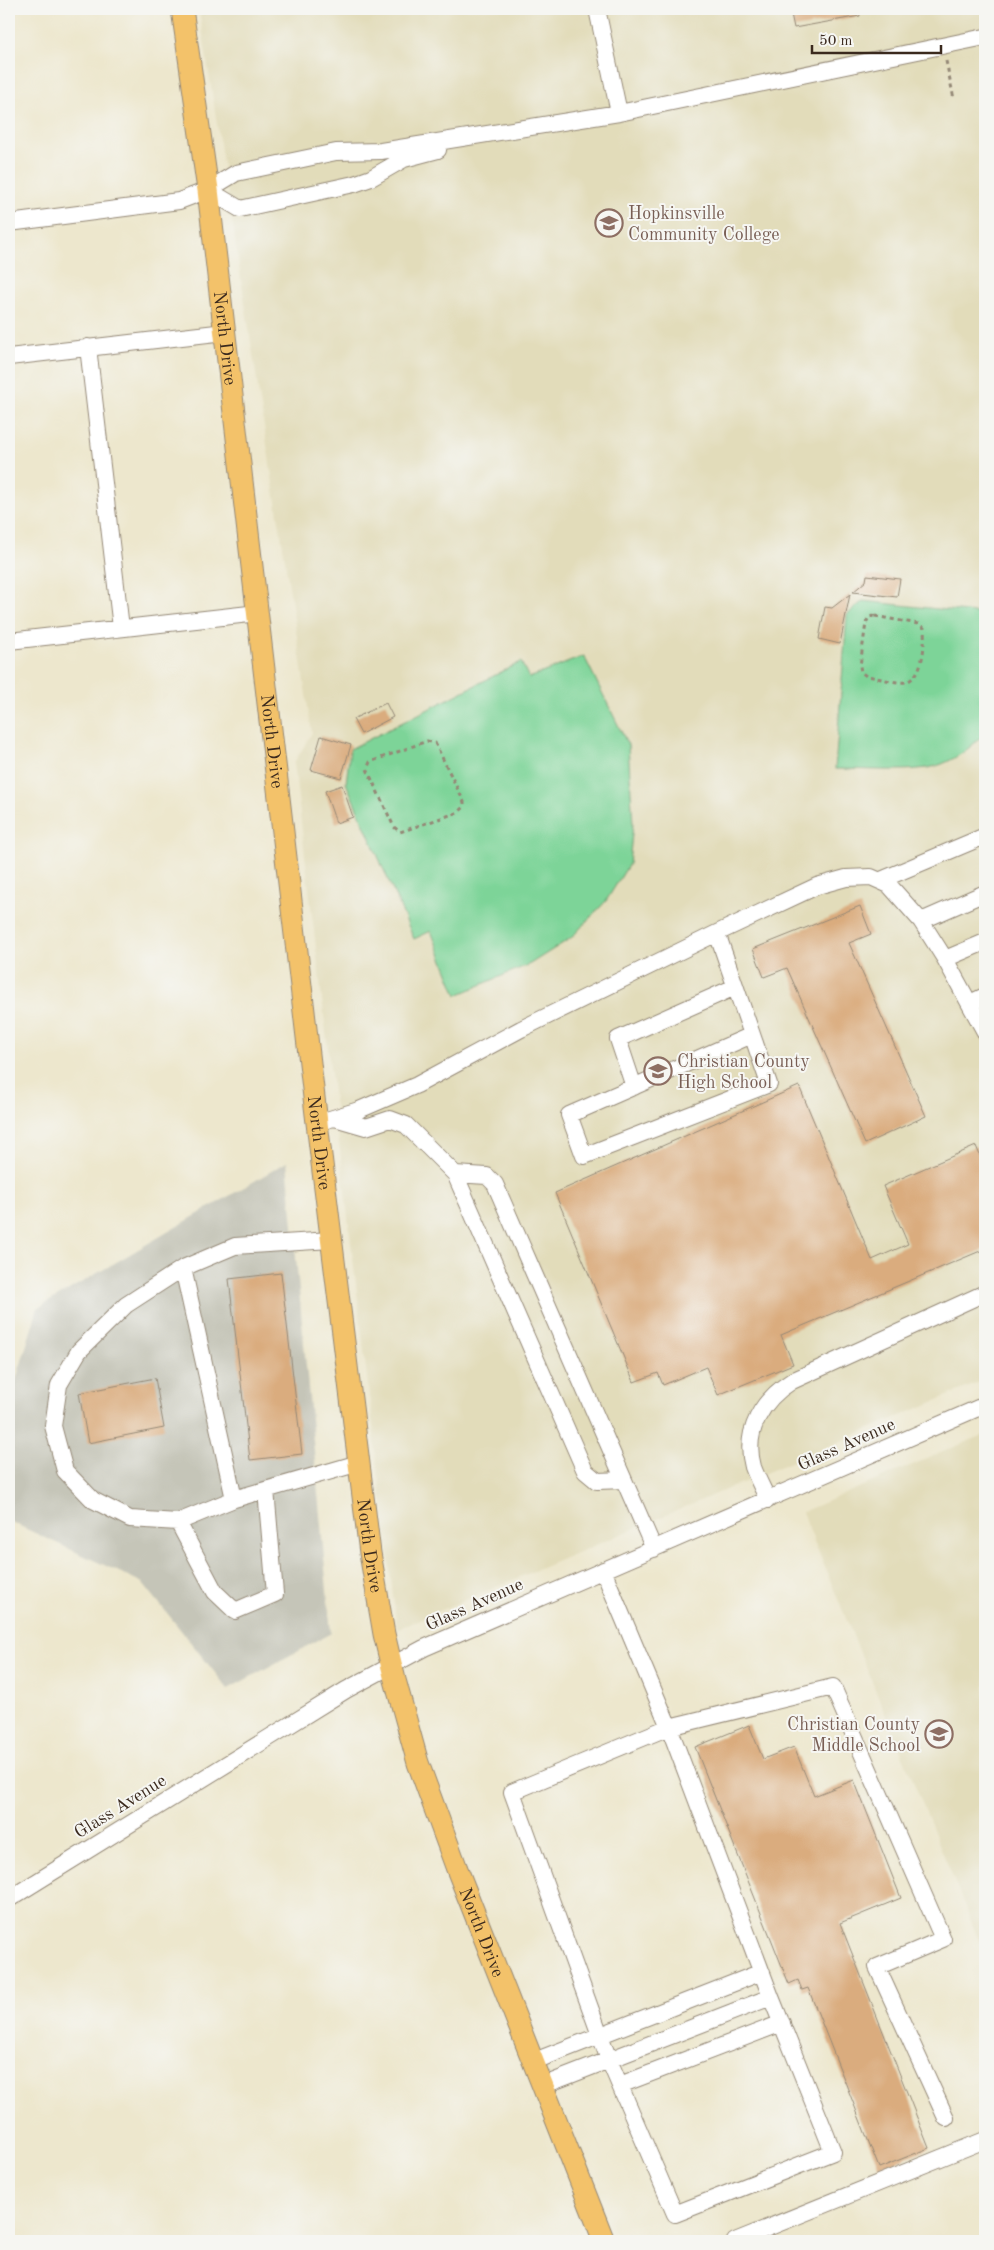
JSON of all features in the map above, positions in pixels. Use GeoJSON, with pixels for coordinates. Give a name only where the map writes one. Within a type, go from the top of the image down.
{"type":"FeatureCollection","features":[{"type":"Feature","properties":{"kind":"main road","name":"North Drive"},"geometry":{"type":"LineString","coordinates":[[182,9],[208,190],[258,613],[326,1120],[332,1240],[370,1553],[391,1665],[418,1763],[457,1869],[604,2241]]}},
{"type":"Feature","properties":{"kind":"street"},"geometry":{"type":"LineString","coordinates":[[597,9],[619,113]]}},
{"type":"Feature","properties":{"kind":"street"},"geometry":{"type":"LineString","coordinates":[[9,223],[179,201],[208,190],[236,173],[336,152],[381,151],[619,113],[985,37]]}},
{"type":"Feature","properties":{"kind":"street"},"geometry":{"type":"LineString","coordinates":[[208,190],[240,210],[354,184],[371,178],[404,159],[514,129]]}},
{"type":"Feature","properties":{"kind":"street"},"geometry":{"type":"LineString","coordinates":[[9,357],[225,332]]}},
{"type":"Feature","properties":{"kind":"street"},"geometry":{"type":"LineString","coordinates":[[88,347],[121,628]]}},
{"type":"Feature","properties":{"kind":"street"},"geometry":{"type":"LineString","coordinates":[[9,641],[258,613]]}},
{"type":"Feature","properties":{"kind":"street"},"geometry":{"type":"LineString","coordinates":[[881,880],[985,836]]}},
{"type":"Feature","properties":{"kind":"street"},"geometry":{"type":"LineString","coordinates":[[326,1120],[359,1110],[416,1085],[521,1029],[716,933],[817,886],[852,877],[871,877],[881,880],[889,886],[921,921],[945,959],[985,1032]]}},
{"type":"Feature","properties":{"kind":"street"},"geometry":{"type":"LineString","coordinates":[[921,921],[985,893]]}},
{"type":"Feature","properties":{"kind":"street"},"geometry":{"type":"LineString","coordinates":[[716,933],[752,1035],[769,1084],[584,1156],[569,1115],[752,1035]]}},
{"type":"Feature","properties":{"kind":"street"},"geometry":{"type":"LineString","coordinates":[[945,959],[985,942]]}},
{"type":"Feature","properties":{"kind":"street"},"geometry":{"type":"LineString","coordinates":[[634,1087],[618,1040],[735,987]]}},
{"type":"Feature","properties":{"kind":"street"},"geometry":{"type":"LineString","coordinates":[[970,1003],[985,996]]}},
{"type":"Feature","properties":{"kind":"street"},"geometry":{"type":"LineString","coordinates":[[326,1120],[366,1127],[390,1119],[406,1125],[455,1174],[585,1471],[597,1481],[624,1480]]}},
{"type":"Feature","properties":{"kind":"street"},"geometry":{"type":"LineString","coordinates":[[455,1174],[487,1176],[495,1184],[654,1548]]}},
{"type":"Feature","properties":{"kind":"street"},"geometry":{"type":"LineString","coordinates":[[332,1240],[235,1246],[183,1268],[126,1305],[79,1351],[59,1384],[54,1426],[65,1471],[93,1500],[130,1519],[178,1522],[234,1499],[359,1463]]}},
{"type":"Feature","properties":{"kind":"street"},"geometry":{"type":"LineString","coordinates":[[183,1268],[234,1499]]}},
{"type":"Feature","properties":{"kind":"street"},"geometry":{"type":"LineString","coordinates":[[768,1500],[754,1468],[750,1450],[753,1427],[763,1405],[771,1395],[792,1381],[985,1293]]}},
{"type":"Feature","properties":{"kind":"street","name":"Glass Avenue"},"geometry":{"type":"LineString","coordinates":[[9,1898],[346,1690],[424,1648],[985,1405]]}},
{"type":"Feature","properties":{"kind":"street"},"geometry":{"type":"LineString","coordinates":[[178,1522],[215,1592],[234,1611],[275,1594],[266,1490]]}},
{"type":"Feature","properties":{"kind":"street"},"geometry":{"type":"LineString","coordinates":[[602,1570],[669,1727],[771,1997],[834,2152],[674,2214],[609,2060],[512,1792],[669,1727],[833,1687],[943,1939],[877,1967],[946,2118]]}},
{"type":"Feature","properties":{"kind":"street"},"geometry":{"type":"LineString","coordinates":[[532,2062],[762,1972]]}},
{"type":"Feature","properties":{"kind":"street"},"geometry":{"type":"LineString","coordinates":[[542,2086],[771,1997]]}},
{"type":"Feature","properties":{"kind":"street"},"geometry":{"type":"LineString","coordinates":[[620,2085],[782,2023]]}},
{"type":"Feature","properties":{"kind":"street"},"geometry":{"type":"LineString","coordinates":[[735,2241],[985,2140]]}},
{"type":"Feature","properties":{"kind":"path"},"geometry":{"type":"LineString","coordinates":[[943,46],[954,99]]}},
{"type":"Feature","properties":{"kind":"path"},"geometry":{"type":"LineString","coordinates":[[875,616],[918,624],[924,628],[919,671],[913,678],[904,682],[866,676],[861,672],[860,666],[866,623],[869,617],[875,616]]}},
{"type":"Feature","properties":{"kind":"path"},"geometry":{"type":"LineString","coordinates":[[432,741],[435,743],[464,802],[464,807],[459,812],[400,832],[394,827],[367,769],[370,762],[432,741]]}},
{"type":"Feature","properties":{"kind":"shaded area"},"geometry":{"type":"Polygon","coordinates":[[[199,9],[985,9],[985,1380],[397,1629],[294,763],[312,733],[199,9]]]}},
{"type":"Feature","properties":{"kind":"shaded area"},"geometry":{"type":"Polygon","coordinates":[[[287,1162],[331,1633],[228,1689],[143,1583],[9,1521],[9,1403],[38,1308],[287,1162]]]}},
{"type":"Feature","properties":{"kind":"shaded area","name":"Christian County Middle School"},"geometry":{"type":"Polygon","coordinates":[[[985,1434],[985,1955],[802,1512],[985,1434]]]}},
{"type":"Feature","properties":{"kind":"green space"},"geometry":{"type":"Polygon","coordinates":[[[863,601],[985,614],[985,732],[967,750],[952,760],[927,768],[916,769],[835,769],[847,615],[863,601]]]}},
{"type":"Feature","properties":{"kind":"green space"},"geometry":{"type":"Polygon","coordinates":[[[584,656],[628,745],[633,824],[629,864],[606,901],[571,938],[530,964],[457,995],[431,931],[414,939],[346,783],[350,749],[521,662],[529,678],[584,656]]]}},
{"type":"Feature","properties":{"kind":"building"},"geometry":{"type":"Polygon","coordinates":[[[790,9],[859,9],[860,16],[794,28],[790,9]]]}},
{"type":"Feature","properties":{"kind":"building"},"geometry":{"type":"Polygon","coordinates":[[[867,575],[900,579],[897,597],[853,592],[866,581],[867,575]]]}},
{"type":"Feature","properties":{"kind":"building"},"geometry":{"type":"Polygon","coordinates":[[[850,594],[840,644],[819,639],[825,607],[832,608],[850,594]]]}},
{"type":"Feature","properties":{"kind":"building"},"geometry":{"type":"Polygon","coordinates":[[[386,703],[393,717],[361,734],[353,719],[386,703]]]}},
{"type":"Feature","properties":{"kind":"building"},"geometry":{"type":"Polygon","coordinates":[[[321,736],[351,745],[341,778],[311,770],[321,736]]]}},
{"type":"Feature","properties":{"kind":"building"},"geometry":{"type":"Polygon","coordinates":[[[342,785],[353,817],[336,823],[325,791],[342,785]]]}},
{"type":"Feature","properties":{"kind":"building"},"geometry":{"type":"Polygon","coordinates":[[[860,906],[871,934],[849,943],[926,1116],[865,1144],[787,968],[764,977],[753,949],[860,906]]]}},
{"type":"Feature","properties":{"kind":"building"},"geometry":{"type":"Polygon","coordinates":[[[799,1086],[872,1260],[908,1244],[883,1186],[976,1146],[985,1167],[985,1249],[781,1335],[793,1364],[718,1395],[706,1367],[663,1385],[658,1373],[634,1382],[555,1193],[799,1086]]]}},
{"type":"Feature","properties":{"kind":"building"},"geometry":{"type":"Polygon","coordinates":[[[281,1273],[302,1454],[250,1460],[229,1279],[281,1273]]]}},
{"type":"Feature","properties":{"kind":"building"},"geometry":{"type":"Polygon","coordinates":[[[155,1378],[164,1428],[88,1443],[79,1393],[155,1378]]]}},
{"type":"Feature","properties":{"kind":"building"},"geometry":{"type":"Polygon","coordinates":[[[749,1725],[763,1759],[794,1747],[814,1796],[854,1780],[901,1898],[840,1923],[929,2148],[879,2168],[808,1988],[802,1990],[798,1980],[789,1984],[695,1747],[749,1725]]]}},
{"type":"Feature","properties":{"kind":"place","name":"Hopkinsville Community College"},"geometry":{"type":"Point","coordinates":[609,223]}},
{"type":"Feature","properties":{"kind":"place","name":"Christian County High School"},"geometry":{"type":"Point","coordinates":[658,1071]}},
{"type":"Feature","properties":{"kind":"place","name":"Christian County Middle School"},"geometry":{"type":"Point","coordinates":[939,1734]}}]}
